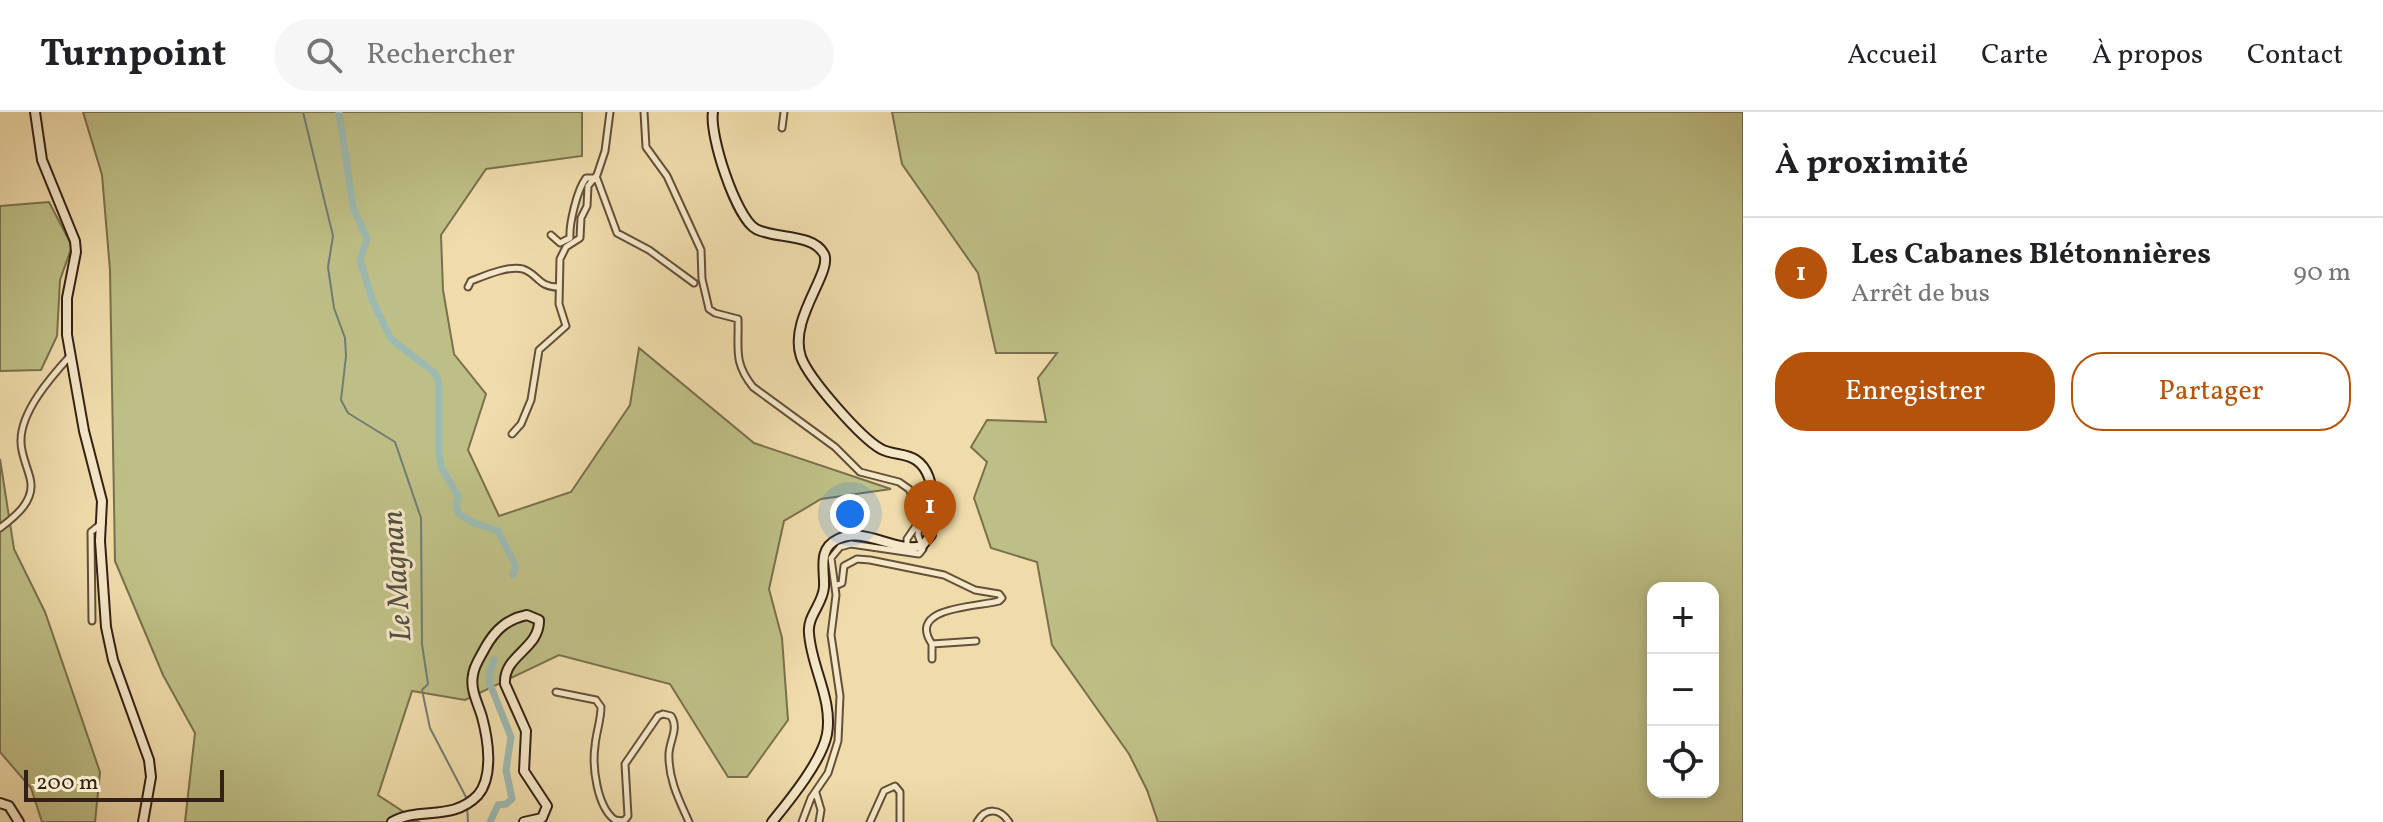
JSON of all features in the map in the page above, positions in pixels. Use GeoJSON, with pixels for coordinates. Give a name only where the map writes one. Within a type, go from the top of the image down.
{"type":"FeatureCollection","features":[{"type":"Feature","properties":{"kind":"street"},"geometry":{"type":"LineString","coordinates":[[35,112],[42,160],[75,241],[66,320],[70,356],[84,431],[102,501],[100,541],[106,627],[113,660],[149,760],[151,777],[143,822]]}},
{"type":"Feature","properties":{"kind":"street"},"geometry":{"type":"LineString","coordinates":[[512,434],[521,424],[531,400],[539,350],[566,326],[559,304],[560,259],[566,247],[580,238],[588,186],[605,151],[610,112]]}},
{"type":"Feature","properties":{"kind":"street"},"geometry":{"type":"LineString","coordinates":[[644,112],[646,147],[667,176],[701,250],[702,279],[709,309],[739,320],[737,353],[743,375],[753,387],[835,447],[860,472],[899,482],[909,489],[918,505],[918,535],[922,552],[916,556],[859,544],[840,547],[831,558],[836,602],[831,635],[840,696],[838,741],[828,773],[815,792],[802,822]]}},
{"type":"Feature","properties":{"kind":"street"},"geometry":{"type":"LineString","coordinates":[[713,112],[714,140],[745,219],[757,230],[816,245],[824,255],[825,270],[816,283],[802,319],[799,336],[801,357],[816,382],[866,437],[881,449],[914,459],[926,471],[931,492],[932,530],[922,546],[908,547],[846,536],[833,541],[824,554],[823,597],[808,627],[827,712],[827,733],[819,755],[772,822]]}},
{"type":"Feature","properties":{"kind":"street"},"geometry":{"type":"LineString","coordinates":[[782,128],[784,112]]}},
{"type":"Feature","properties":{"kind":"street"},"geometry":{"type":"LineString","coordinates":[[551,235],[560,243],[570,238],[570,225],[582,184],[588,177],[595,177]]}},
{"type":"Feature","properties":{"kind":"street"},"geometry":{"type":"LineString","coordinates":[[595,177],[617,233],[649,250],[694,283]]}},
{"type":"Feature","properties":{"kind":"street"},"geometry":{"type":"LineString","coordinates":[[468,287],[471,281],[480,277],[523,269],[545,285],[558,287]]}},
{"type":"Feature","properties":{"kind":"street"},"geometry":{"type":"LineString","coordinates":[[0,528],[21,511],[30,492],[32,482],[21,440],[26,420],[70,356]]}},
{"type":"Feature","properties":{"kind":"street"},"geometry":{"type":"LineString","coordinates":[[908,547],[907,539],[920,519]]}},
{"type":"Feature","properties":{"kind":"street"},"geometry":{"type":"LineString","coordinates":[[92,621],[91,532],[102,522]]}},
{"type":"Feature","properties":{"kind":"street"},"geometry":{"type":"LineString","coordinates":[[896,545],[913,529]]}},
{"type":"Feature","properties":{"kind":"street"},"geometry":{"type":"LineString","coordinates":[[835,586],[842,583],[844,566],[862,559],[944,575],[975,590],[1001,596],[996,602],[958,608],[931,618],[926,629],[932,644],[932,659]]}},
{"type":"Feature","properties":{"kind":"street"},"geometry":{"type":"LineString","coordinates":[[392,822],[404,817],[451,814],[478,794],[485,780],[488,758],[472,677],[476,665],[502,626],[519,617],[534,616],[540,623],[532,643],[510,662],[504,677],[506,690],[527,737],[524,771],[547,806],[542,818],[524,822]]}},
{"type":"Feature","properties":{"kind":"street"},"geometry":{"type":"LineString","coordinates":[[932,644],[976,641]]}},
{"type":"Feature","properties":{"kind":"street"},"geometry":{"type":"LineString","coordinates":[[556,692],[596,700],[601,707],[594,749],[595,767],[604,807],[615,820],[624,821],[628,816],[624,773],[628,757],[654,719],[663,714],[671,716],[675,725],[669,754],[670,776],[689,822]]}},
{"type":"Feature","properties":{"kind":"street"},"geometry":{"type":"LineString","coordinates":[[870,822],[884,791],[895,786],[900,792],[900,822]]}},
{"type":"Feature","properties":{"kind":"street"},"geometry":{"type":"LineString","coordinates":[[815,792],[821,810],[819,822]]}},
{"type":"Feature","properties":{"kind":"street"},"geometry":{"type":"LineString","coordinates":[[0,803],[9,806],[19,822]]}},
{"type":"Feature","properties":{"kind":"street"},"geometry":{"type":"LineString","coordinates":[[977,822],[990,811],[1000,812],[1009,822]]}},
{"type":"Feature","properties":{"kind":"green space"},"geometry":{"type":"Polygon","coordinates":[[[83,112],[582,112],[582,156],[486,169],[441,235],[443,290],[454,354],[486,394],[468,450],[499,516],[571,492],[630,405],[639,348],[754,443],[891,489],[821,499],[784,521],[769,589],[782,638],[788,720],[747,777],[728,777],[670,684],[559,655],[465,700],[412,691],[378,795],[419,822],[185,822],[195,733],[163,675],[115,561],[110,270],[102,175],[83,112]]]}},
{"type":"Feature","properties":{"kind":"green space"},"geometry":{"type":"Polygon","coordinates":[[[892,112],[1743,112],[1743,822],[1158,822],[1147,790],[1129,754],[1052,645],[1037,562],[991,548],[974,498],[987,462],[971,447],[987,420],[1046,422],[1038,378],[1057,353],[996,353],[978,273],[902,164],[892,112]]]}},
{"type":"Feature","properties":{"kind":"green space"},"geometry":{"type":"Polygon","coordinates":[[[49,202],[72,246],[60,280],[57,336],[41,370],[0,371],[0,206],[49,202]]]}},
{"type":"Feature","properties":{"kind":"green space"},"geometry":{"type":"Polygon","coordinates":[[[0,459],[14,549],[45,612],[100,772],[95,822],[42,822],[31,788],[0,752],[0,459]]]}},
{"type":"Feature","properties":{"kind":"waterway","name":"Le Magnan"},"geometry":{"type":"LineString","coordinates":[[303,112],[333,236],[328,267],[334,308],[345,338],[346,356],[341,400],[348,413],[395,442],[421,518],[422,644],[428,684],[422,690],[430,728],[467,799]]}},
{"type":"Feature","properties":{"kind":"waterway"},"geometry":{"type":"LineString","coordinates":[[339,112],[353,207],[367,239],[360,260],[373,302],[391,339],[435,373],[439,383],[441,467],[458,496],[456,506],[459,514],[498,531],[516,566],[513,575]]}},
{"type":"Feature","properties":{"kind":"waterway"},"geometry":{"type":"LineString","coordinates":[[490,822],[498,805],[512,799],[506,770],[511,737],[490,684],[489,675],[494,660]]}},
{"type":"Feature","properties":{"kind":"waterway","name":"Le Magnan"},"geometry":{"type":"LineString","coordinates":[[467,805],[468,822]]}},
{"type":"Feature","properties":{"kind":"place","name":"Les Cabanes Blétonnières"},"geometry":{"type":"Point","coordinates":[930,546]}}]}
